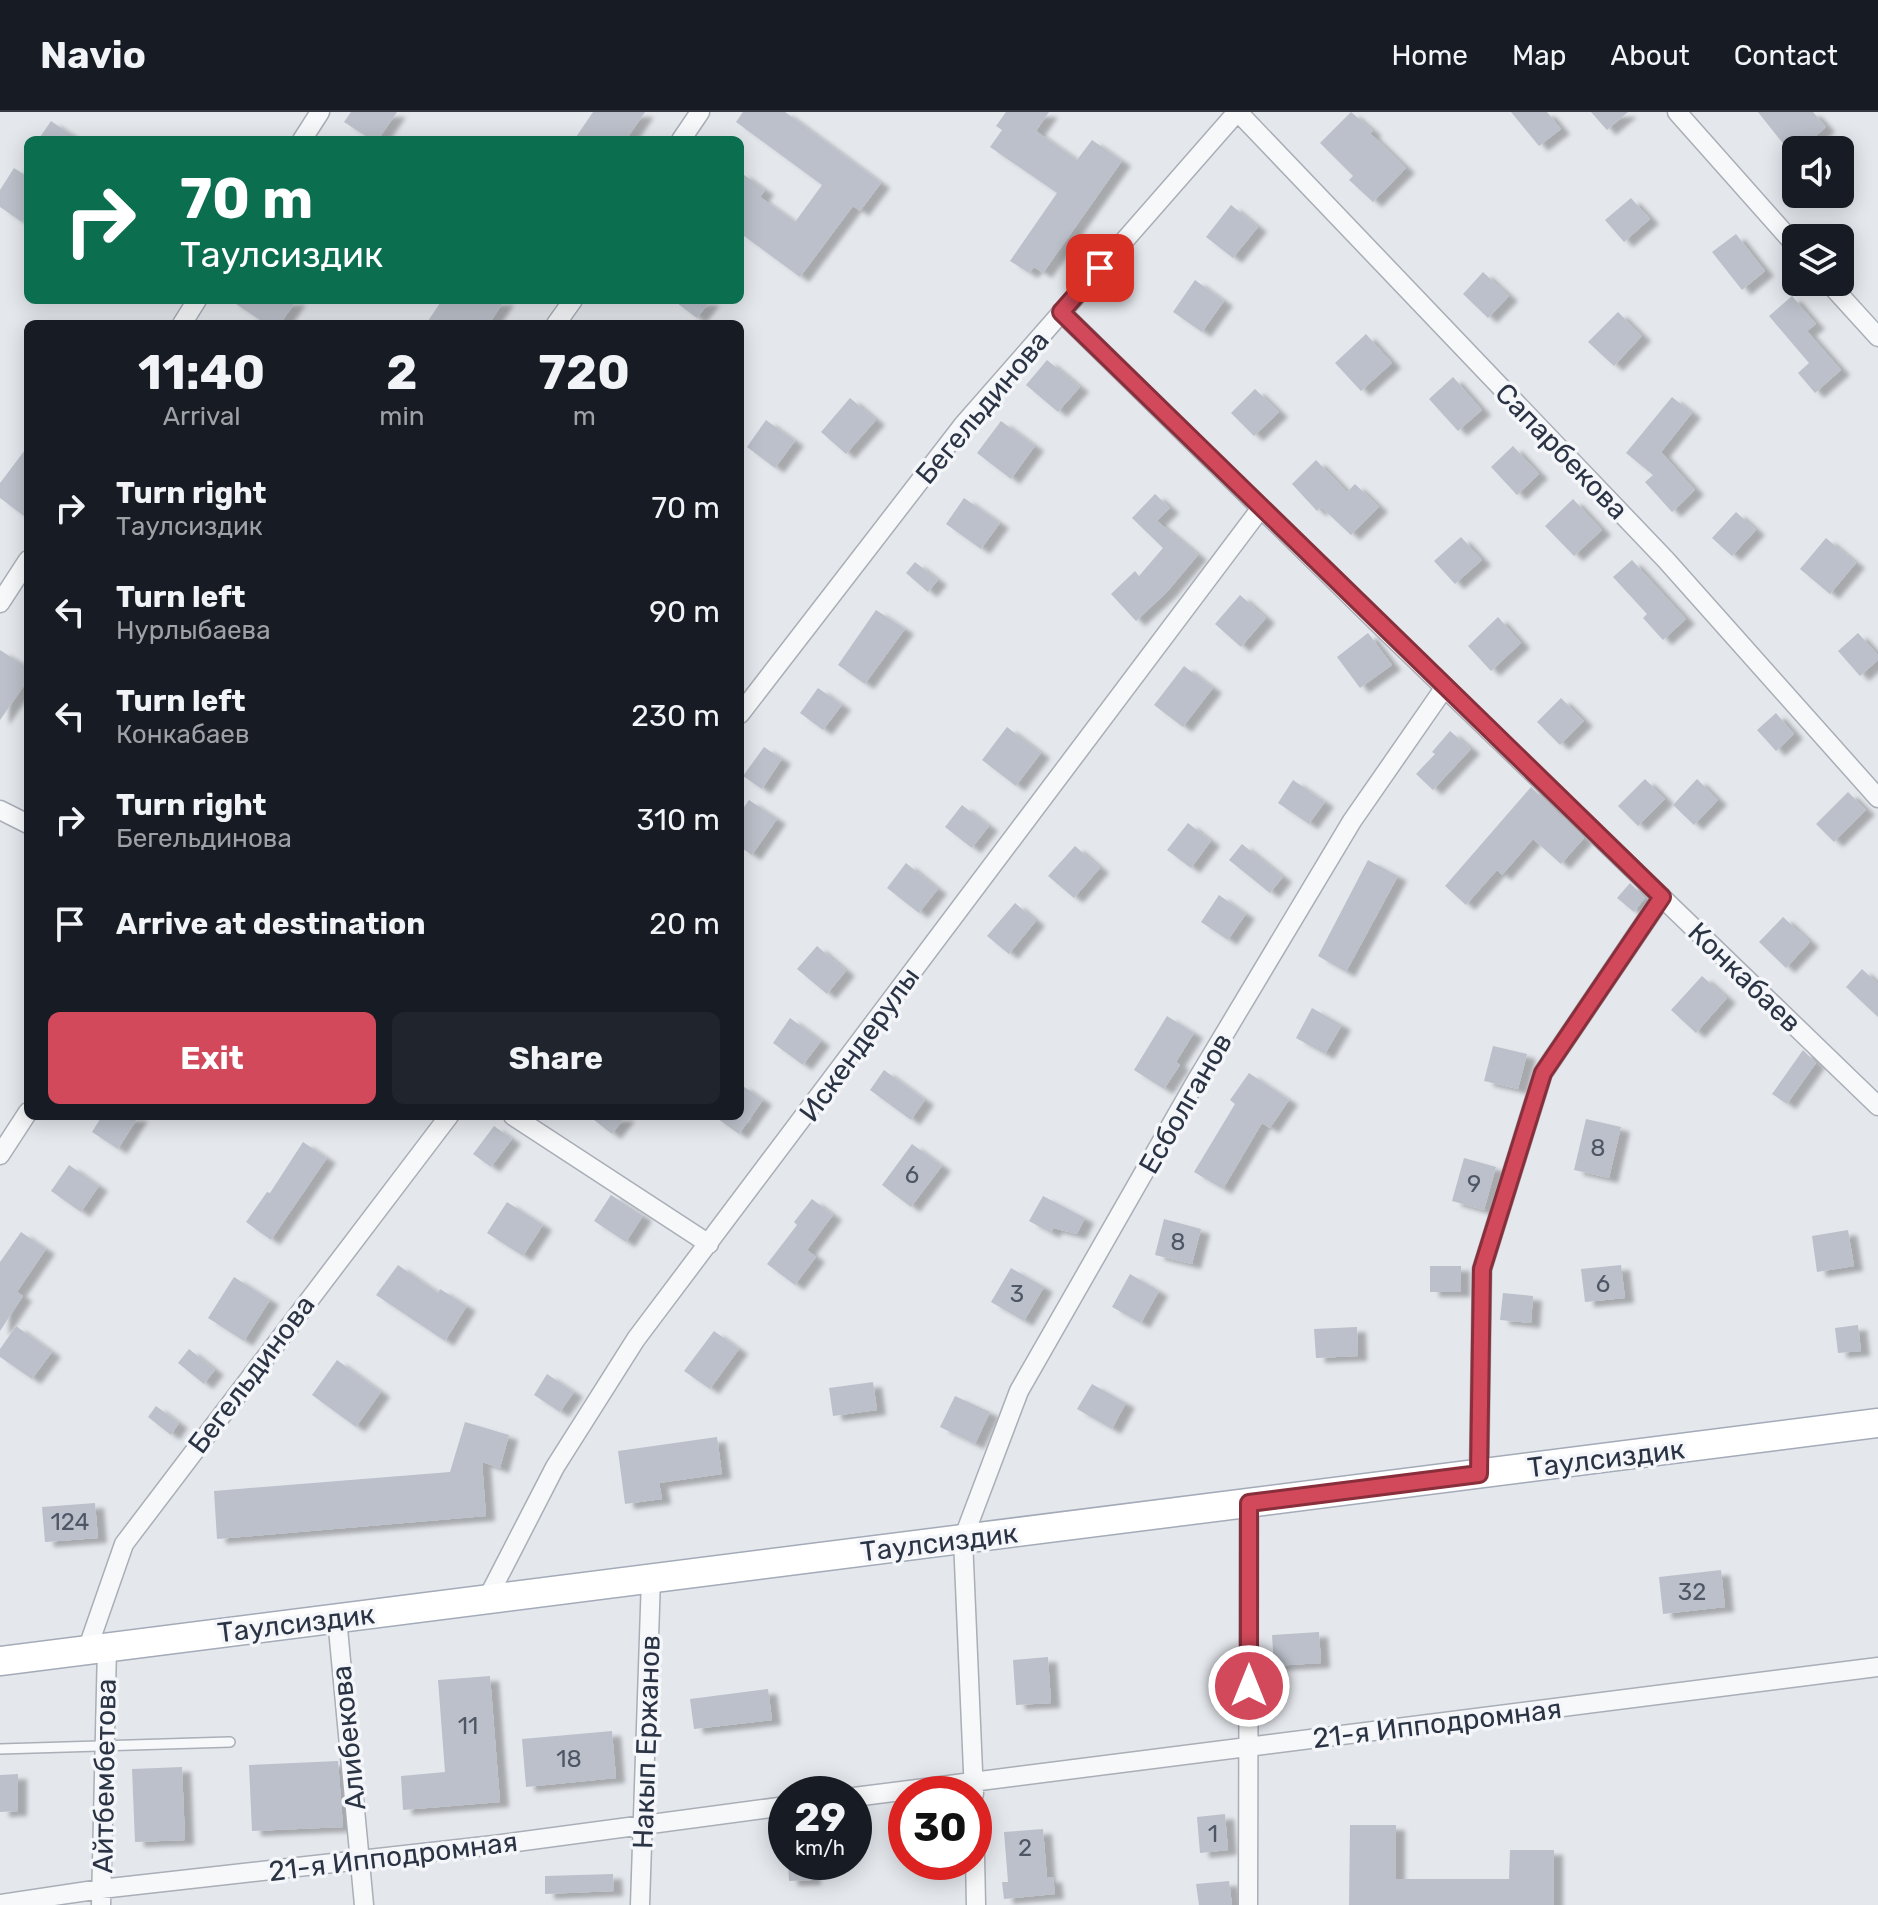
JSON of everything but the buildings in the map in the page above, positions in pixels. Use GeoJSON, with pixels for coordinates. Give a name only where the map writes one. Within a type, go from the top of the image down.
{"type":"FeatureCollection","features":[{"type":"Feature","properties":{"kind":"main road","name":"Таулсиздик"},"geometry":{"type":"LineString","coordinates":[[0,1661],[1878,1423]]}},
{"type":"Feature","properties":{"kind":"street"},"geometry":{"type":"LineString","coordinates":[[305,136],[320,112]]}},
{"type":"Feature","properties":{"kind":"street"},"geometry":{"type":"LineString","coordinates":[[684,136],[700,112]]}},
{"type":"Feature","properties":{"kind":"street","name":"Бегельдинова"},"geometry":{"type":"LineString","coordinates":[[744,709],[963,425],[1238,112]]}},
{"type":"Feature","properties":{"kind":"street","name":"Сапарбекова"},"geometry":{"type":"LineString","coordinates":[[1238,112],[1666,560],[1878,798]]}},
{"type":"Feature","properties":{"kind":"street"},"geometry":{"type":"LineString","coordinates":[[1677,112],[1782,230]]}},
{"type":"Feature","properties":{"kind":"street"},"geometry":{"type":"LineString","coordinates":[[1841,296],[1878,337]]}},
{"type":"Feature","properties":{"kind":"street","name":"Конкабаев"},"geometry":{"type":"LineString","coordinates":[[1061,312],[1878,1106]]}},
{"type":"Feature","properties":{"kind":"street","name":"Искендерулы"},"geometry":{"type":"LineString","coordinates":[[487,1599],[555,1467],[636,1339],[1261,508]]}},
{"type":"Feature","properties":{"kind":"street"},"geometry":{"type":"LineString","coordinates":[[0,603],[24,566]]}},
{"type":"Feature","properties":{"kind":"street","name":"Есболганов"},"geometry":{"type":"LineString","coordinates":[[963,1539],[1019,1391],[1195,1083],[1352,821],[1445,687]]}},
{"type":"Feature","properties":{"kind":"street"},"geometry":{"type":"LineString","coordinates":[[0,810],[24,822]]}},
{"type":"Feature","properties":{"kind":"street"},"geometry":{"type":"LineString","coordinates":[[1479,1474],[1482,1269],[1543,1073],[1662,897]]}},
{"type":"Feature","properties":{"kind":"street"},"geometry":{"type":"LineString","coordinates":[[0,1155],[24,1118]]}},
{"type":"Feature","properties":{"kind":"street","name":"Бегельдинова"},"geometry":{"type":"LineString","coordinates":[[97,1648],[124,1544],[446,1120]]}},
{"type":"Feature","properties":{"kind":"street"},"geometry":{"type":"LineString","coordinates":[[519,1120],[709,1244]]}},
{"type":"Feature","properties":{"kind":"street"},"geometry":{"type":"LineString","coordinates":[[1248,1905],[1249,1503]]}},
{"type":"Feature","properties":{"kind":"street"},"geometry":{"type":"LineString","coordinates":[[963,1539],[973,1776]]}},
{"type":"Feature","properties":{"kind":"street","name":"Накып Ержанов"},"geometry":{"type":"LineString","coordinates":[[640,1905],[651,1578]]}},
{"type":"Feature","properties":{"kind":"street","name":"Алибекова"},"geometry":{"type":"LineString","coordinates":[[337,1618],[364,1905]]}},
{"type":"Feature","properties":{"kind":"street","name":"Айтбембетова"},"geometry":{"type":"LineString","coordinates":[[97,1648],[105,1745],[101,1897]]}},
{"type":"Feature","properties":{"kind":"street","name":"21-я Ипподромная"},"geometry":{"type":"LineString","coordinates":[[992,1785],[1248,1747],[1878,1667]]}},
{"type":"Feature","properties":{"kind":"street","name":"21-я Ипподромная"},"geometry":{"type":"LineString","coordinates":[[0,1904],[101,1897],[360,1860],[768,1808]]}},
{"type":"Feature","properties":{"kind":"street"},"geometry":{"type":"LineString","coordinates":[[975,1880],[976,1905]]}},
{"type":"Feature","properties":{"kind":"lane"},"geometry":{"type":"LineString","coordinates":[[0,1749],[230,1742]]}},
{"type":"Feature","properties":{"kind":"route"},"geometry":{"type":"LineString","coordinates":[[1100,268],[1061,312],[1662,897],[1543,1073],[1482,1269],[1479,1474],[1249,1503],[1249,1686]]}}]}
